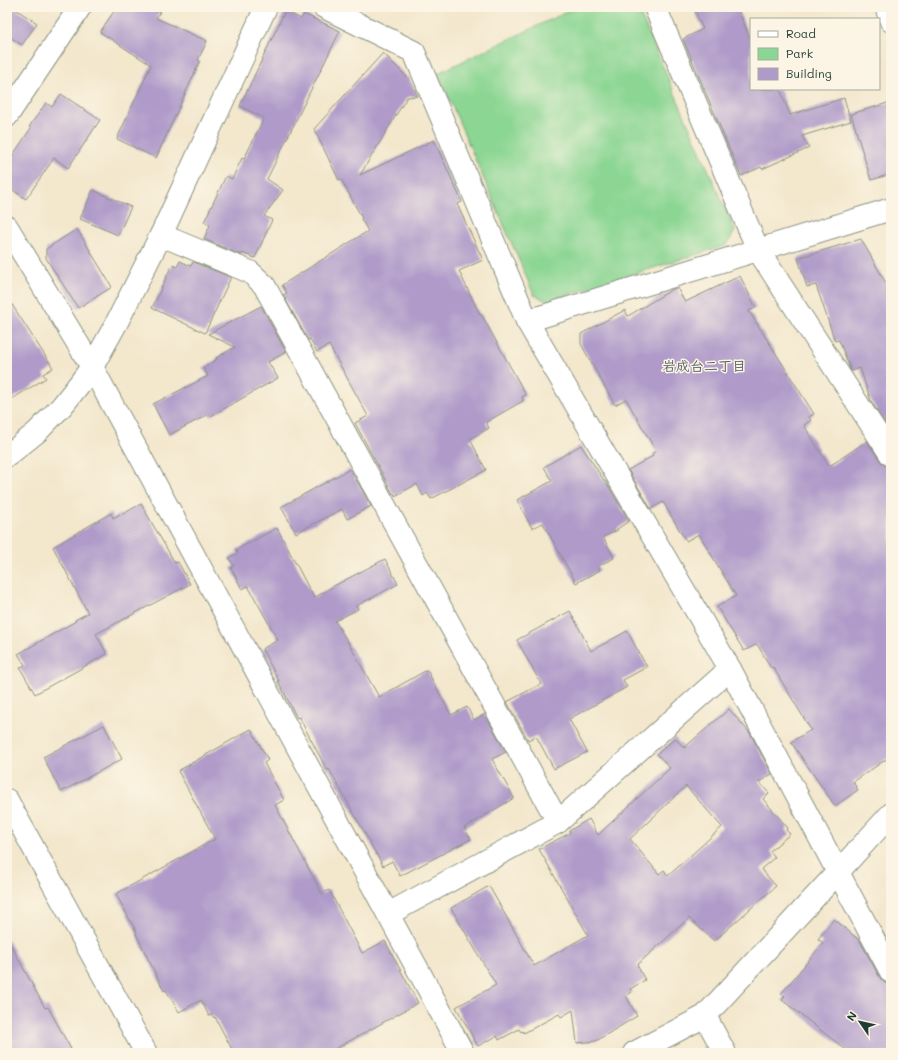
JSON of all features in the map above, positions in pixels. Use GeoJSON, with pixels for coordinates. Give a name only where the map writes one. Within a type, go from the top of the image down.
{"type":"FeatureCollection","features":[{"type":"Feature","properties":{"kind":"street"},"geometry":{"type":"LineString","coordinates":[[7,116],[80,7]]}},
{"type":"Feature","properties":{"kind":"street"},"geometry":{"type":"LineString","coordinates":[[7,456],[38,432],[57,412],[92,367],[116,324],[161,235],[266,7]]}},
{"type":"Feature","properties":{"kind":"street"},"geometry":{"type":"LineString","coordinates":[[324,7],[414,52],[527,321],[730,669],[891,972]]}},
{"type":"Feature","properties":{"kind":"street"},"geometry":{"type":"LineString","coordinates":[[655,7],[758,250],[891,455]]}},
{"type":"Feature","properties":{"kind":"street"},"geometry":{"type":"LineString","coordinates":[[886,7],[891,21]]}},
{"type":"Feature","properties":{"kind":"street"},"geometry":{"type":"LineString","coordinates":[[527,321],[891,209]]}},
{"type":"Feature","properties":{"kind":"street"},"geometry":{"type":"LineString","coordinates":[[7,227],[92,367],[463,1053]]}},
{"type":"Feature","properties":{"kind":"street"},"geometry":{"type":"LineString","coordinates":[[161,235],[250,272],[264,285],[558,822]]}},
{"type":"Feature","properties":{"kind":"street"},"geometry":{"type":"LineString","coordinates":[[388,914],[558,822],[730,669]]}},
{"type":"Feature","properties":{"kind":"street"},"geometry":{"type":"LineString","coordinates":[[7,800],[146,1053]]}},
{"type":"Feature","properties":{"kind":"street"},"geometry":{"type":"LineString","coordinates":[[634,1053],[705,1016],[891,814]]}},
{"type":"Feature","properties":{"kind":"street"},"geometry":{"type":"LineString","coordinates":[[705,1016],[725,1053]]}},
{"type":"Feature","properties":{"kind":"green space"},"geometry":{"type":"Polygon","coordinates":[[[577,7],[637,7],[735,231],[727,245],[547,301],[534,295],[438,73],[577,7]]]}},
{"type":"Feature","properties":{"kind":"building"},"geometry":{"type":"Polygon","coordinates":[[[7,7],[12,7],[37,23],[22,45],[7,35],[7,7]]]}},
{"type":"Feature","properties":{"kind":"building"},"geometry":{"type":"Polygon","coordinates":[[[117,7],[163,7],[156,18],[207,41],[198,60],[200,61],[156,158],[117,139],[151,65],[100,32],[117,7]]]}},
{"type":"Feature","properties":{"kind":"building"},"geometry":{"type":"Polygon","coordinates":[[[693,7],[737,7],[750,39],[750,90],[780,90],[790,115],[844,98],[851,121],[802,136],[809,148],[762,169],[761,167],[741,176],[683,39],[703,29],[693,7]]]}},
{"type":"Feature","properties":{"kind":"building"},"geometry":{"type":"Polygon","coordinates":[[[285,11],[301,19],[304,14],[340,31],[267,179],[283,190],[264,216],[272,220],[255,258],[242,253],[241,255],[204,239],[210,225],[204,222],[226,176],[232,179],[242,158],[244,159],[264,118],[240,106],[285,11]]]}},
{"type":"Feature","properties":{"kind":"building"},"geometry":{"type":"Polygon","coordinates":[[[383,53],[409,79],[418,96],[407,97],[360,175],[434,140],[462,202],[457,204],[483,260],[459,271],[480,315],[481,314],[526,395],[522,397],[523,401],[486,422],[489,428],[470,439],[486,470],[431,499],[427,493],[423,496],[417,484],[395,496],[394,493],[393,494],[355,423],[368,416],[329,345],[317,352],[310,339],[308,340],[283,295],[287,293],[282,285],[368,231],[341,179],[339,180],[314,129],[383,53]]]}},
{"type":"Feature","properties":{"kind":"building"},"geometry":{"type":"Polygon","coordinates":[[[61,94],[100,120],[68,168],[54,158],[26,199],[7,186],[7,164],[31,128],[29,127],[46,103],[52,107],[61,94]]]}},
{"type":"Feature","properties":{"kind":"building"},"geometry":{"type":"Polygon","coordinates":[[[891,102],[891,174],[871,180],[851,114],[891,102]]]}},
{"type":"Feature","properties":{"kind":"building"},"geometry":{"type":"Polygon","coordinates":[[[93,190],[131,207],[118,235],[80,219],[93,190]]]}},
{"type":"Feature","properties":{"kind":"building"},"geometry":{"type":"Polygon","coordinates":[[[77,229],[112,287],[78,308],[46,258],[46,249],[77,229]]]}},
{"type":"Feature","properties":{"kind":"building"},"geometry":{"type":"Polygon","coordinates":[[[861,239],[891,292],[891,432],[871,401],[860,368],[851,371],[839,340],[835,341],[816,285],[807,287],[798,258],[861,239]]]}},
{"type":"Feature","properties":{"kind":"building"},"geometry":{"type":"Polygon","coordinates":[[[180,261],[191,266],[193,262],[231,277],[205,333],[152,308],[172,265],[177,267],[180,261]]]}},
{"type":"Feature","properties":{"kind":"building"},"geometry":{"type":"Polygon","coordinates":[[[740,276],[756,308],[749,311],[814,414],[809,417],[811,420],[804,425],[828,465],[831,465],[867,441],[881,462],[886,466],[891,467],[891,756],[853,782],[858,790],[835,806],[791,742],[811,730],[773,667],[771,668],[757,644],[744,651],[717,607],[736,596],[699,534],[686,541],[663,502],[651,509],[628,470],[653,456],[652,454],[656,451],[626,399],[615,405],[581,344],[581,334],[625,310],[628,316],[673,289],[677,288],[685,302],[740,276]]]}},
{"type":"Feature","properties":{"kind":"building"},"geometry":{"type":"Polygon","coordinates":[[[7,297],[53,368],[43,374],[46,378],[7,402],[7,297]]]}},
{"type":"Feature","properties":{"kind":"building"},"geometry":{"type":"Polygon","coordinates":[[[261,306],[286,352],[268,362],[278,378],[211,416],[209,414],[169,435],[153,404],[208,376],[203,368],[217,359],[216,358],[235,347],[208,334],[261,306]]]}},
{"type":"Feature","properties":{"kind":"building"},"geometry":{"type":"Polygon","coordinates":[[[581,445],[606,482],[629,521],[617,529],[618,530],[603,537],[614,558],[598,566],[600,570],[576,583],[543,523],[532,528],[517,500],[552,481],[544,467],[581,445]]]}},
{"type":"Feature","properties":{"kind":"building"},"geometry":{"type":"Polygon","coordinates":[[[350,469],[371,506],[347,519],[342,509],[296,533],[281,507],[350,469]]]}},
{"type":"Feature","properties":{"kind":"building"},"geometry":{"type":"Polygon","coordinates":[[[141,504],[175,563],[178,562],[190,584],[96,634],[107,654],[35,694],[20,668],[25,665],[18,654],[88,613],[53,547],[111,513],[113,518],[141,504]]]}},
{"type":"Feature","properties":{"kind":"building"},"geometry":{"type":"Polygon","coordinates":[[[277,528],[314,598],[385,559],[398,584],[356,606],[358,609],[335,621],[379,697],[427,670],[451,715],[467,707],[474,720],[485,714],[506,752],[492,759],[514,798],[464,828],[471,839],[400,876],[392,861],[383,866],[329,769],[327,770],[299,717],[297,718],[262,649],[278,640],[248,586],[242,589],[231,568],[234,566],[229,558],[238,553],[236,550],[277,528]]]}},
{"type":"Feature","properties":{"kind":"building"},"geometry":{"type":"Polygon","coordinates":[[[570,611],[591,651],[627,631],[647,667],[623,680],[627,687],[569,719],[587,752],[554,769],[536,736],[528,740],[507,702],[541,684],[517,640],[570,611]]]}},
{"type":"Feature","properties":{"kind":"building"},"geometry":{"type":"Polygon","coordinates":[[[729,709],[750,733],[772,774],[759,782],[769,793],[763,799],[788,828],[786,830],[790,834],[770,851],[775,857],[761,869],[776,886],[714,941],[689,918],[637,965],[645,980],[630,989],[632,992],[626,996],[637,1016],[596,1041],[577,1043],[573,1010],[561,1017],[559,1014],[524,1033],[519,1029],[499,1040],[497,1036],[478,1046],[456,1007],[496,985],[451,908],[489,886],[534,966],[588,935],[539,849],[570,833],[569,831],[589,819],[598,835],[670,768],[657,754],[675,738],[684,748],[729,709]],[[686,786],[630,839],[659,874],[664,870],[668,876],[722,827],[686,786]]]}},
{"type":"Feature","properties":{"kind":"building"},"geometry":{"type":"Polygon","coordinates":[[[104,725],[122,759],[61,792],[43,757],[104,725]]]}},
{"type":"Feature","properties":{"kind":"building"},"geometry":{"type":"Polygon","coordinates":[[[251,729],[268,760],[264,763],[284,800],[275,805],[322,894],[329,890],[362,953],[385,941],[418,1003],[328,1053],[234,1053],[215,1017],[214,1018],[212,1015],[209,1016],[201,1000],[179,1012],[166,990],[164,991],[136,934],[137,933],[116,894],[215,839],[178,771],[251,729]]]}},
{"type":"Feature","properties":{"kind":"building"},"geometry":{"type":"Polygon","coordinates":[[[834,919],[860,941],[880,978],[885,983],[891,984],[891,1053],[850,1053],[782,1000],[785,996],[781,994],[823,943],[818,939],[834,919]]]}},
{"type":"Feature","properties":{"kind":"building"},"geometry":{"type":"Polygon","coordinates":[[[7,938],[45,1008],[48,1007],[73,1053],[7,1053],[7,938]]]}},
{"type":"Feature","properties":{"kind":"district","name":"岩成台二丁目"},"geometry":{"type":"Point","coordinates":[704,365]}}]}
